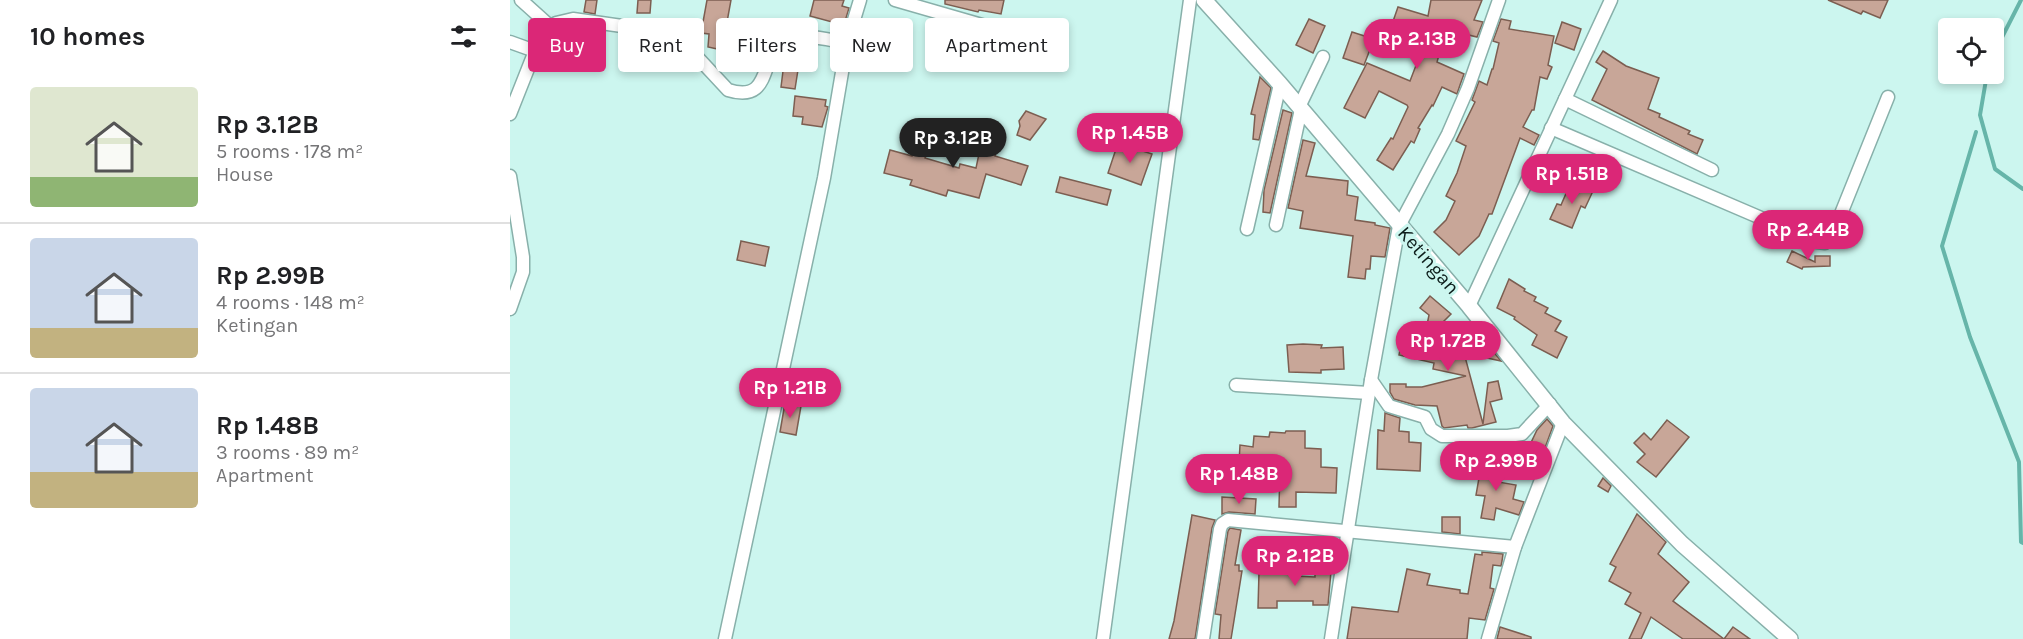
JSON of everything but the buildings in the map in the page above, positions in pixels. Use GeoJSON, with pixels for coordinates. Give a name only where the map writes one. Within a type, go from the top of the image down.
{"type":"FeatureCollection","features":[{"type":"Feature","properties":{"kind":"street"},"geometry":{"type":"LineString","coordinates":[[521,0],[541,18]]}},
{"type":"Feature","properties":{"kind":"street"},"geometry":{"type":"LineString","coordinates":[[855,18],[860,0]]}},
{"type":"Feature","properties":{"kind":"street"},"geometry":{"type":"LineString","coordinates":[[895,0],[958,18]]}},
{"type":"Feature","properties":{"kind":"street"},"geometry":{"type":"LineString","coordinates":[[1103,639],[1190,0]]}},
{"type":"Feature","properties":{"kind":"street"},"geometry":{"type":"LineString","coordinates":[[1331,639],[1371,380],[1399,226],[1448,134],[1468,88],[1499,0]]}},
{"type":"Feature","properties":{"kind":"street"},"geometry":{"type":"LineString","coordinates":[[1469,306],[1611,0]]}},
{"type":"Feature","properties":{"kind":"street","name":"Ketingan"},"geometry":{"type":"LineString","coordinates":[[1207,2],[1469,306],[1563,423],[1682,544],[1790,639]]}},
{"type":"Feature","properties":{"kind":"street"},"geometry":{"type":"LineString","coordinates":[[606,24],[643,29],[671,37],[687,46],[728,90],[737,93],[755,89],[763,80],[778,46],[785,41],[813,37],[830,40]]}},
{"type":"Feature","properties":{"kind":"street"},"geometry":{"type":"LineString","coordinates":[[510,42],[528,48]]}},
{"type":"Feature","properties":{"kind":"street"},"geometry":{"type":"LineString","coordinates":[[1276,225],[1300,108],[1323,57]]}},
{"type":"Feature","properties":{"kind":"street"},"geometry":{"type":"LineString","coordinates":[[510,114],[528,69]]}},
{"type":"Feature","properties":{"kind":"street"},"geometry":{"type":"LineString","coordinates":[[725,639],[824,178],[842,72]]}},
{"type":"Feature","properties":{"kind":"street"},"geometry":{"type":"LineString","coordinates":[[1247,229],[1280,84]]}},
{"type":"Feature","properties":{"kind":"street"},"geometry":{"type":"LineString","coordinates":[[1551,128],[1817,242],[1825,243],[1832,236],[1888,97]]}},
{"type":"Feature","properties":{"kind":"street"},"geometry":{"type":"LineString","coordinates":[[1565,99],[1712,170]]}},
{"type":"Feature","properties":{"kind":"street"},"geometry":{"type":"LineString","coordinates":[[510,176],[523,257],[523,272],[510,309]]}},
{"type":"Feature","properties":{"kind":"street"},"geometry":{"type":"LineString","coordinates":[[1371,380],[1389,406],[1425,417],[1431,429],[1442,436],[1522,434],[1550,404]]}},
{"type":"Feature","properties":{"kind":"street"},"geometry":{"type":"LineString","coordinates":[[1236,385],[1369,393]]}},
{"type":"Feature","properties":{"kind":"street"},"geometry":{"type":"LineString","coordinates":[[1488,639],[1515,547],[1563,423]]}},
{"type":"Feature","properties":{"kind":"street"},"geometry":{"type":"LineString","coordinates":[[1203,639],[1220,529],[1228,520],[1515,547]]}},
{"type":"Feature","properties":{"kind":"waterway"},"geometry":{"type":"LineString","coordinates":[[2004,33],[2021,0]]}},
{"type":"Feature","properties":{"kind":"waterway"},"geometry":{"type":"LineString","coordinates":[[1985,84],[1980,115],[1995,169],[2023,189]]}},
{"type":"Feature","properties":{"kind":"waterway"},"geometry":{"type":"LineString","coordinates":[[1976,132],[1942,246],[1970,337],[2019,462],[2021,542],[2023,543]]}}]}
